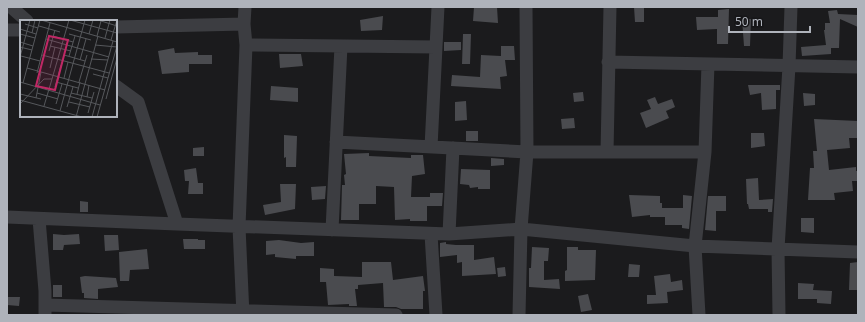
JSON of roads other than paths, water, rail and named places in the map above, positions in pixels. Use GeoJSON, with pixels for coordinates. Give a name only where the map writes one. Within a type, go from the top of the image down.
{"type":"FeatureCollection","features":[{"type":"Feature","properties":{"kind":"street"},"geometry":{"type":"LineString","coordinates":[[11,7],[26,20]]}},
{"type":"Feature","properties":{"kind":"street"},"geometry":{"type":"LineString","coordinates":[[243,313],[239,227],[246,45],[244,24],[245,7]]}},
{"type":"Feature","properties":{"kind":"street"},"geometry":{"type":"LineString","coordinates":[[431,147],[438,7]]}},
{"type":"Feature","properties":{"kind":"street"},"geometry":{"type":"LineString","coordinates":[[519,315],[521,229],[527,152],[526,7]]}},
{"type":"Feature","properties":{"kind":"street"},"geometry":{"type":"LineString","coordinates":[[607,152],[610,7]]}},
{"type":"Feature","properties":{"kind":"street"},"geometry":{"type":"LineString","coordinates":[[779,315],[778,249],[791,7]]}},
{"type":"Feature","properties":{"kind":"street"},"geometry":{"type":"LineString","coordinates":[[117,27],[244,24]]}},
{"type":"Feature","properties":{"kind":"street"},"geometry":{"type":"LineString","coordinates":[[7,30],[20,30]]}},
{"type":"Feature","properties":{"kind":"street"},"geometry":{"type":"LineString","coordinates":[[246,45],[436,47]]}},
{"type":"Feature","properties":{"kind":"street"},"geometry":{"type":"LineString","coordinates":[[332,230],[341,46]]}},
{"type":"Feature","properties":{"kind":"street"},"geometry":{"type":"LineString","coordinates":[[608,62],[858,67]]}},
{"type":"Feature","properties":{"kind":"street"},"geometry":{"type":"LineString","coordinates":[[699,315],[695,246],[705,152],[708,64]]}},
{"type":"Feature","properties":{"kind":"street"},"geometry":{"type":"LineString","coordinates":[[117,87],[138,102],[177,224]]}},
{"type":"Feature","properties":{"kind":"street"},"geometry":{"type":"LineString","coordinates":[[336,142],[527,152],[705,152]]}},
{"type":"Feature","properties":{"kind":"street"},"geometry":{"type":"LineString","coordinates":[[449,234],[452,148]]}},
{"type":"Feature","properties":{"kind":"street"},"geometry":{"type":"LineString","coordinates":[[7,217],[431,234],[521,229],[695,246],[858,252]]}},
{"type":"Feature","properties":{"kind":"street"},"geometry":{"type":"LineString","coordinates":[[39,219],[45,291],[45,310],[396,315]]}},
{"type":"Feature","properties":{"kind":"street"},"geometry":{"type":"LineString","coordinates":[[431,234],[436,315]]}}]}
